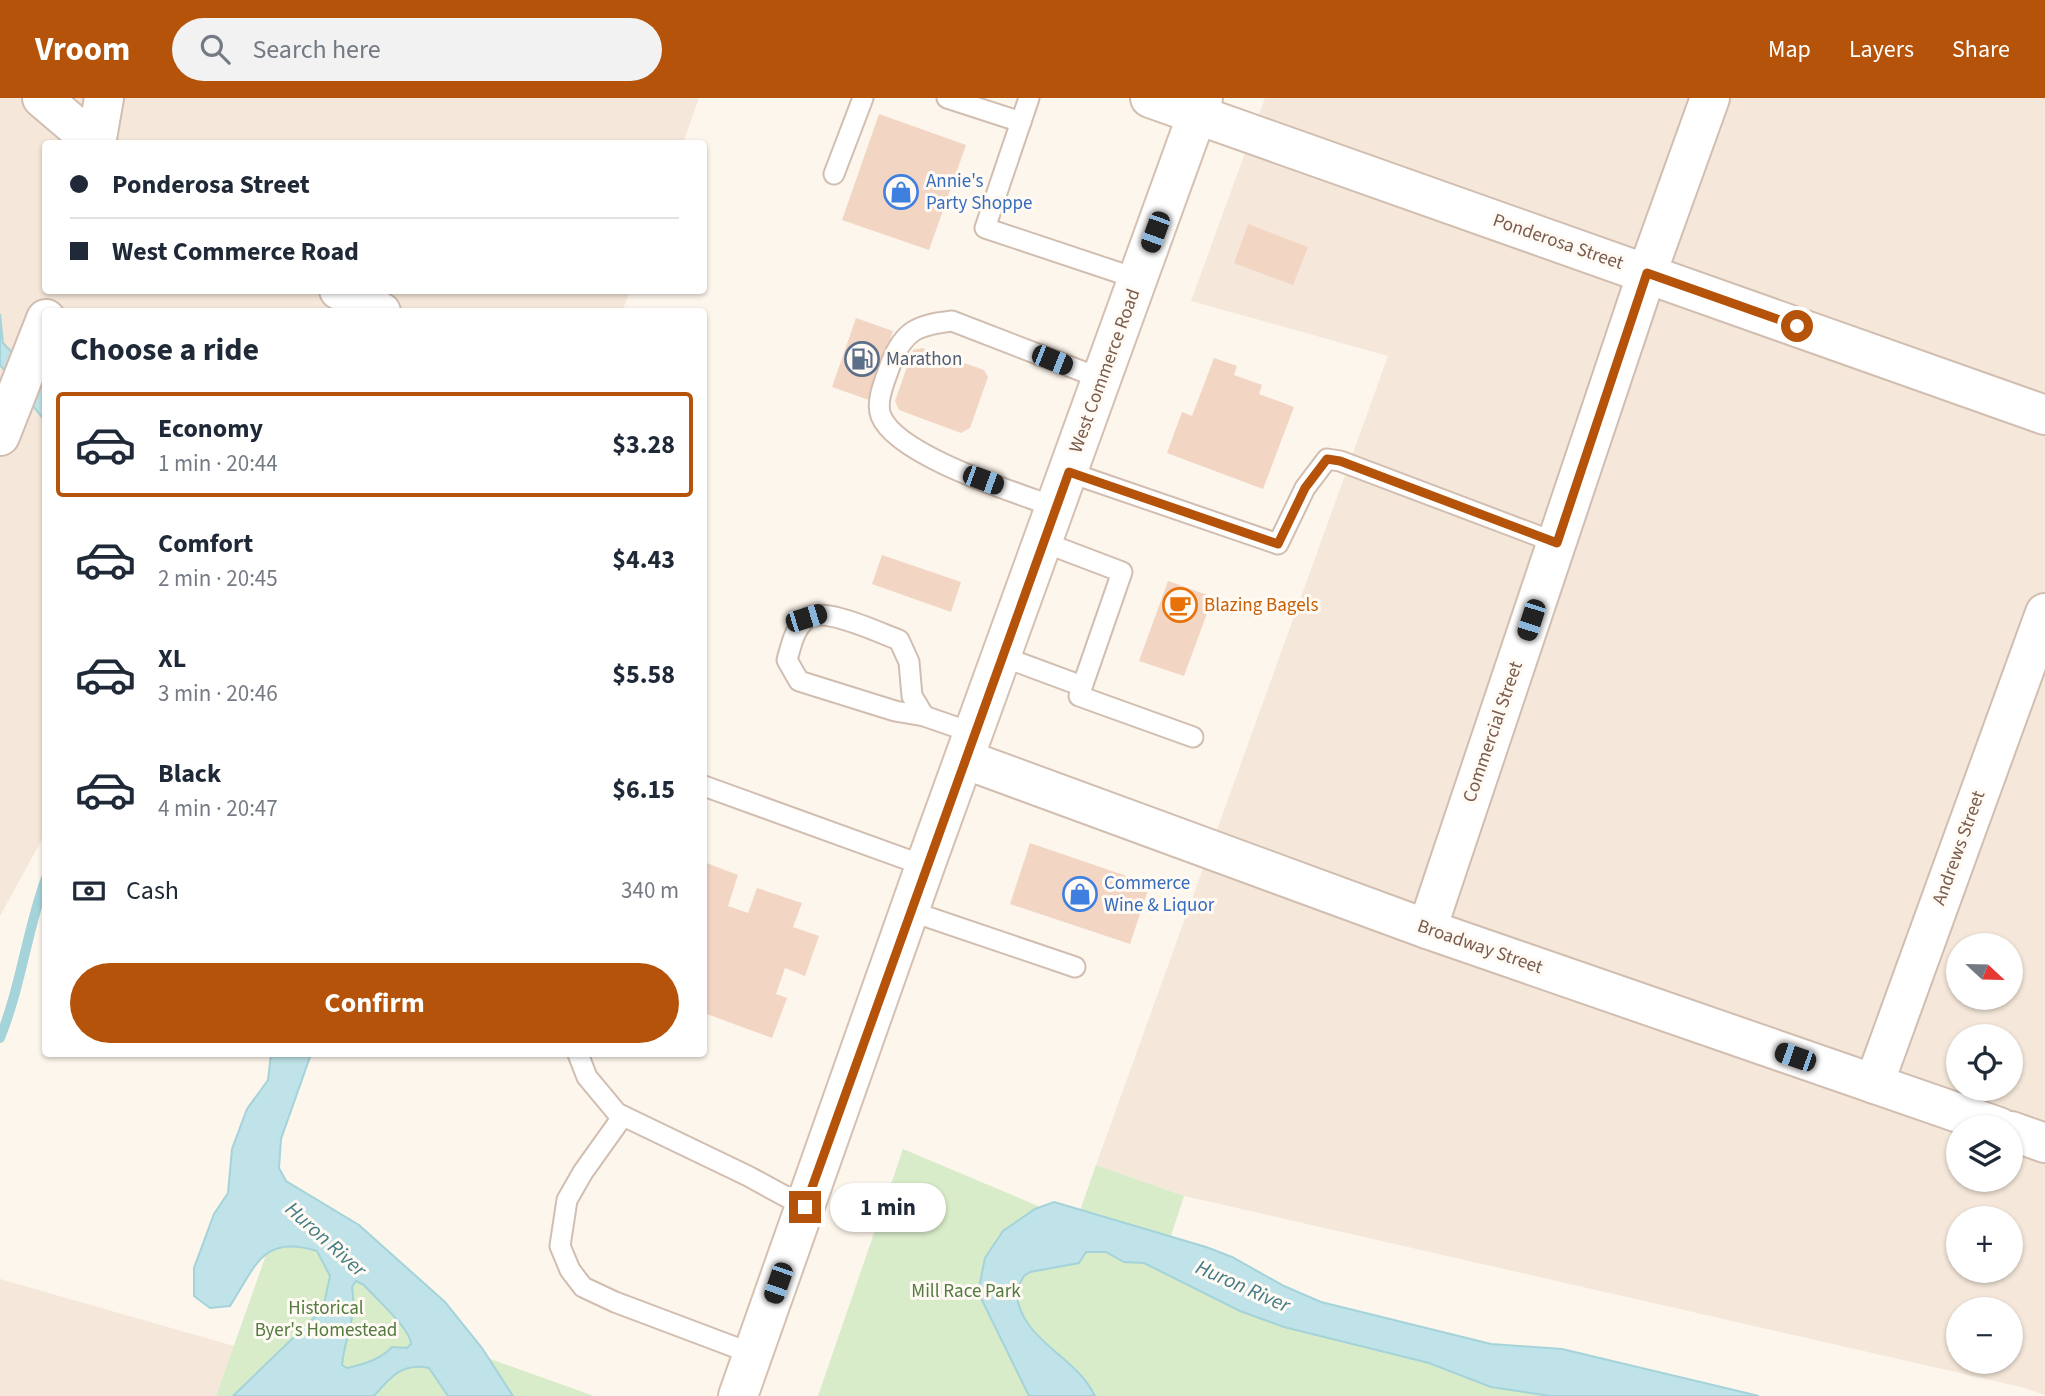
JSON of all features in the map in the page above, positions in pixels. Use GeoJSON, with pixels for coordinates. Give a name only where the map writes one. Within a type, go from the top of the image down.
{"type":"FeatureCollection","features":[{"type":"Feature","properties":{"kind":"street"},"geometry":{"type":"LineString","coordinates":[[42,98],[91,140]]}},
{"type":"Feature","properties":{"kind":"street"},"geometry":{"type":"LineString","coordinates":[[97,140],[104,98]]}},
{"type":"Feature","properties":{"kind":"street","name":"Ponderosa Street"},"geometry":{"type":"LineString","coordinates":[[1150,98],[1200,107],[1647,273],[2045,415]]}},
{"type":"Feature","properties":{"kind":"street","name":"Commercial Street"},"geometry":{"type":"LineString","coordinates":[[1427,929],[1647,273],[1710,98]]}},
{"type":"Feature","properties":{"kind":"street","name":"West Commerce Road"},"geometry":{"type":"LineString","coordinates":[[738,1396],[925,866],[1200,107]]}},
{"type":"Feature","properties":{"kind":"street"},"geometry":{"type":"LineString","coordinates":[[347,294],[373,308]]}},
{"type":"Feature","properties":{"kind":"street"},"geometry":{"type":"LineString","coordinates":[[4,424],[42,329]]}},
{"type":"Feature","properties":{"kind":"street","name":"Andrews Street"},"geometry":{"type":"LineString","coordinates":[[1874,1084],[2045,613]]}},
{"type":"Feature","properties":{"kind":"street","name":"Broadway Street"},"geometry":{"type":"LineString","coordinates":[[969,746],[1427,929],[1964,1115]]}},
{"type":"Feature","properties":{"kind":"street"},"geometry":{"type":"LineString","coordinates":[[2023,1135],[2045,1143]]}},
{"type":"Feature","properties":{"kind":"lane"},"geometry":{"type":"LineString","coordinates":[[834,174],[863,98]]}},
{"type":"Feature","properties":{"kind":"lane"},"geometry":{"type":"LineString","coordinates":[[947,98],[1021,122]]}},
{"type":"Feature","properties":{"kind":"lane"},"geometry":{"type":"LineString","coordinates":[[1029,98],[985,228],[1138,279]]}},
{"type":"Feature","properties":{"kind":"lane"},"geometry":{"type":"LineString","coordinates":[[1102,379],[952,321],[926,324],[901,341],[879,403],[881,416],[904,443],[983,480],[1122,572],[1079,696],[1194,737]]}},
{"type":"Feature","properties":{"kind":"lane"},"geometry":{"type":"LineString","coordinates":[[1069,472],[1278,544],[1305,488],[1327,459],[1340,461],[1557,543]]}},
{"type":"Feature","properties":{"kind":"lane"},"geometry":{"type":"LineString","coordinates":[[924,716],[912,696],[909,662],[899,640],[823,613],[806,618],[793,637],[787,660],[799,681],[895,711],[924,716],[969,746]]}},
{"type":"Feature","properties":{"kind":"lane"},"geometry":{"type":"LineString","coordinates":[[1001,656],[1082,686]]}},
{"type":"Feature","properties":{"kind":"lane"},"geometry":{"type":"LineString","coordinates":[[707,787],[925,866]]}},
{"type":"Feature","properties":{"kind":"lane"},"geometry":{"type":"LineString","coordinates":[[909,911],[1075,967]]}},
{"type":"Feature","properties":{"kind":"lane"},"geometry":{"type":"LineString","coordinates":[[579,1057],[587,1077],[617,1113],[748,1176],[805,1207]]}},
{"type":"Feature","properties":{"kind":"lane"},"geometry":{"type":"LineString","coordinates":[[623,1116],[583,1172],[567,1200],[560,1246],[570,1270],[583,1287],[615,1302],[753,1354]]}},
{"type":"Feature","properties":{"kind":"shaded area"},"geometry":{"type":"Polygon","coordinates":[[[0,98],[699,98],[684,140],[42,140],[42,294],[629,294],[624,308],[42,308],[42,839],[0,916],[0,98]]]}},
{"type":"Feature","properties":{"kind":"shaded area"},"geometry":{"type":"Polygon","coordinates":[[[1265,98],[2045,98],[2045,1395],[1964,1374],[2023,1374],[2023,1297],[1946,1297],[1946,1370],[1184,1196],[1096,1165],[1388,356],[1191,301],[1265,98]]]}},
{"type":"Feature","properties":{"kind":"shaded area"},"geometry":{"type":"Polygon","coordinates":[[[0,1279],[234,1346],[216,1396],[0,1396],[0,1279]]]}},
{"type":"Feature","properties":{"kind":"green space","name":"Mill Race Park"},"geometry":{"type":"Polygon","coordinates":[[[903,1149],[1076,1222],[1096,1165],[1184,1196],[1164,1257],[1642,1396],[818,1396],[903,1149]]]}},
{"type":"Feature","properties":{"kind":"green space","name":"Historical Byer's Homestead"},"geometry":{"type":"Polygon","coordinates":[[[283,1207],[482,1356],[594,1396],[216,1396],[283,1207]]]}},
{"type":"Feature","properties":{"kind":"water"},"geometry":{"type":"Polygon","coordinates":[[[0,314],[3,343],[42,384],[42,417],[0,365],[0,314]]]}},
{"type":"Feature","properties":{"kind":"water","name":"Huron River"},"geometry":{"type":"Polygon","coordinates":[[[271,1057],[310,1057],[281,1139],[279,1168],[286,1181],[359,1225],[445,1302],[482,1348],[513,1396],[448,1396],[429,1368],[412,1367],[398,1373],[374,1396],[233,1396],[323,1309],[330,1276],[317,1251],[284,1247],[272,1250],[263,1257],[230,1306],[210,1308],[194,1296],[194,1268],[214,1214],[228,1193],[232,1149],[247,1109],[268,1080],[271,1057]],[[356,1281],[352,1287],[352,1318],[342,1365],[347,1368],[371,1361],[392,1347],[407,1348],[411,1344],[399,1322],[364,1285],[356,1281]]]}},
{"type":"Feature","properties":{"kind":"water","name":"Huron River"},"geometry":{"type":"Polygon","coordinates":[[[1054,1202],[1206,1247],[1232,1257],[1284,1286],[1321,1302],[1491,1344],[1562,1349],[1759,1396],[1550,1396],[1491,1387],[1429,1363],[1284,1327],[1240,1311],[1144,1263],[1124,1262],[1106,1252],[1086,1252],[1079,1263],[1030,1272],[1024,1276],[1016,1290],[1027,1322],[1037,1335],[1086,1381],[1095,1396],[1029,1396],[978,1292],[985,1258],[1003,1231],[1035,1209],[1054,1202]]]}},
{"type":"Feature","properties":{"kind":"building","name":"Annie's Party Shoppe"},"geometry":{"type":"Polygon","coordinates":[[[879,114],[966,145],[929,250],[842,220],[879,114]]]}},
{"type":"Feature","properties":{"kind":"building"},"geometry":{"type":"Polygon","coordinates":[[[1248,224],[1308,247],[1293,285],[1234,263],[1248,224]]]}},
{"type":"Feature","properties":{"kind":"building","name":"Marathon"},"geometry":{"type":"Polygon","coordinates":[[[856,318],[893,331],[869,400],[832,387],[856,318]]]}},
{"type":"Feature","properties":{"kind":"building"},"geometry":{"type":"Polygon","coordinates":[[[922,348],[984,370],[988,377],[970,428],[961,433],[899,410],[895,401],[913,350],[922,348]]]}},
{"type":"Feature","properties":{"kind":"building"},"geometry":{"type":"Polygon","coordinates":[[[1214,358],[1237,366],[1234,375],[1262,385],[1259,394],[1294,407],[1263,489],[1167,453],[1182,412],[1192,416],[1214,358]]]}},
{"type":"Feature","properties":{"kind":"building"},"geometry":{"type":"Polygon","coordinates":[[[882,555],[961,582],[951,612],[872,584],[882,555]]]}},
{"type":"Feature","properties":{"kind":"building"},"geometry":{"type":"Polygon","coordinates":[[[1168,581],[1213,597],[1184,676],[1139,661],[1168,581]]]}},
{"type":"Feature","properties":{"kind":"building","name":"Commerce Wine & Liquor"},"geometry":{"type":"Polygon","coordinates":[[[1030,843],[1150,884],[1130,944],[1010,904],[1030,843]]]}},
{"type":"Feature","properties":{"kind":"building"},"geometry":{"type":"Polygon","coordinates":[[[707,863],[738,875],[728,906],[748,913],[757,888],[802,903],[793,927],[819,936],[805,976],[785,968],[776,994],[787,998],[772,1038],[707,1014],[707,863]]]}},
{"type":"Feature","properties":{"kind":"waterway"},"geometry":{"type":"LineString","coordinates":[[0,1038],[42,891]]}},
{"type":"Feature","properties":{"kind":"place","name":"Annie's Party Shoppe"},"geometry":{"type":"Point","coordinates":[901,192]}},
{"type":"Feature","properties":{"kind":"place","name":"Marathon"},"geometry":{"type":"Point","coordinates":[862,359]}},
{"type":"Feature","properties":{"kind":"place","name":"Blazing Bagels"},"geometry":{"type":"Point","coordinates":[1180,605]}},
{"type":"Feature","properties":{"kind":"place","name":"Commerce Wine & Liquor"},"geometry":{"type":"Point","coordinates":[1080,894]}},
{"type":"Feature","properties":{"kind":"route"},"geometry":{"type":"LineString","coordinates":[[805,1207],[925,866],[1069,472],[1278,544],[1305,488],[1327,459],[1340,461],[1557,543],[1647,273],[1797,326]]}}]}
